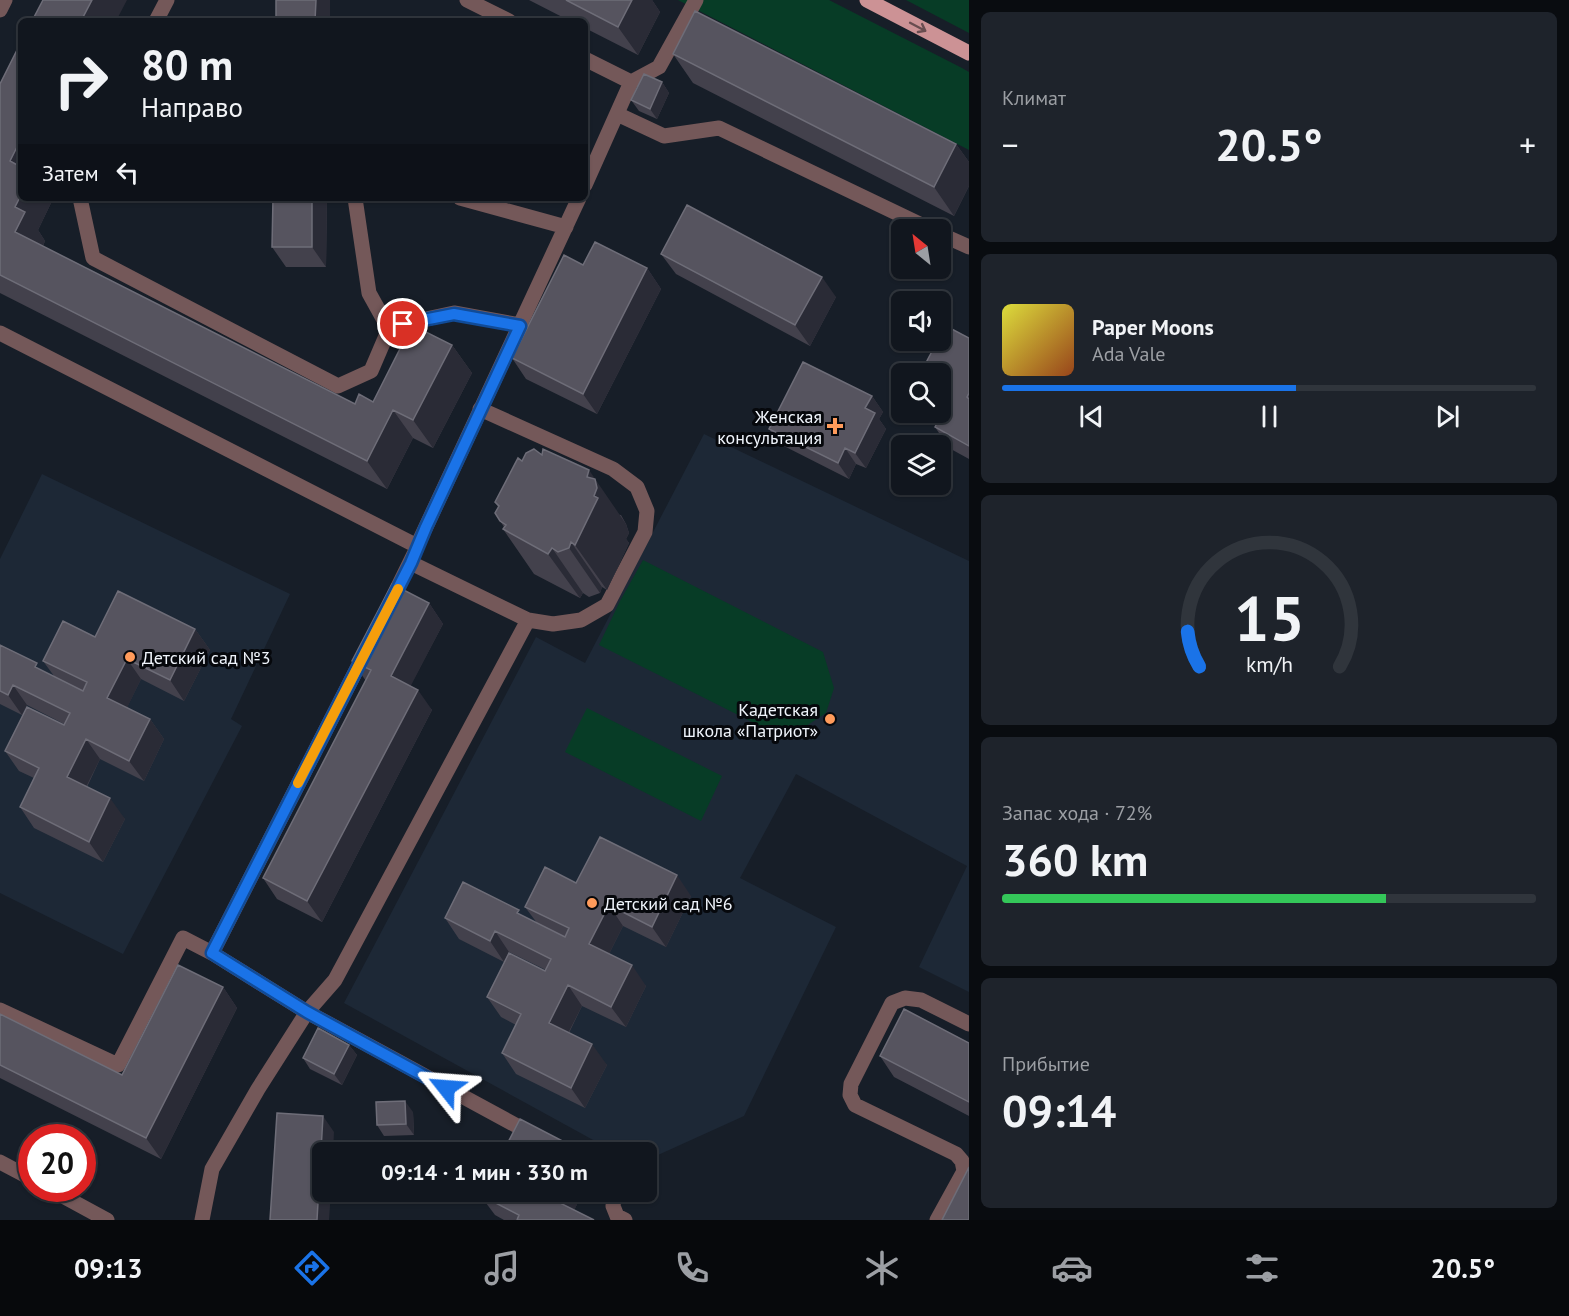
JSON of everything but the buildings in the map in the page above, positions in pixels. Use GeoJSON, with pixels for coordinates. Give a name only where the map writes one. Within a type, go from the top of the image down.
{"type":"FeatureCollection","features":[{"type":"Feature","properties":{"kind":"main road"},"geometry":{"type":"LineString","coordinates":[[867,0],[969,53]]}},
{"type":"Feature","properties":{"kind":"lane"},"geometry":{"type":"LineString","coordinates":[[0,10],[5,0]]}},
{"type":"Feature","properties":{"kind":"lane"},"geometry":{"type":"LineString","coordinates":[[158,18],[167,0]]}},
{"type":"Feature","properties":{"kind":"lane"},"geometry":{"type":"LineString","coordinates":[[467,0],[503,18]]}},
{"type":"Feature","properties":{"kind":"lane"},"geometry":{"type":"LineString","coordinates":[[588,178],[632,82],[659,67],[696,0]]}},
{"type":"Feature","properties":{"kind":"lane"},"geometry":{"type":"LineString","coordinates":[[588,60],[632,82]]}},
{"type":"Feature","properties":{"kind":"lane"},"geometry":{"type":"LineString","coordinates":[[617,114],[664,136],[719,129],[909,219]]}},
{"type":"Feature","properties":{"kind":"lane"},"geometry":{"type":"LineString","coordinates":[[81,201],[93,258],[338,386],[371,371],[390,329],[403,324],[454,314],[520,326]]}},
{"type":"Feature","properties":{"kind":"lane"},"geometry":{"type":"LineString","coordinates":[[355,201],[369,292],[390,329]]}},
{"type":"Feature","properties":{"kind":"lane"},"geometry":{"type":"LineString","coordinates":[[471,201],[566,227]]}},
{"type":"Feature","properties":{"kind":"lane"},"geometry":{"type":"LineString","coordinates":[[384,615],[411,563],[578,201]]}},
{"type":"Feature","properties":{"kind":"lane"},"geometry":{"type":"LineString","coordinates":[[951,239],[969,247]]}},
{"type":"Feature","properties":{"kind":"lane"},"geometry":{"type":"LineString","coordinates":[[0,333],[417,546]]}},
{"type":"Feature","properties":{"kind":"lane"},"geometry":{"type":"LineString","coordinates":[[411,563],[528,620],[553,624],[580,620],[607,605],[645,532],[647,511],[637,487],[613,469],[480,409]]}},
{"type":"Feature","properties":{"kind":"lane"},"geometry":{"type":"LineString","coordinates":[[202,1220],[212,1169],[258,1089],[307,1012],[335,980],[528,620]]}},
{"type":"Feature","properties":{"kind":"lane"},"geometry":{"type":"LineString","coordinates":[[212,953],[374,636]]}},
{"type":"Feature","properties":{"kind":"lane"},"geometry":{"type":"LineString","coordinates":[[0,1010],[118,1065],[183,938],[212,953],[307,1012],[547,1142]]}},
{"type":"Feature","properties":{"kind":"lane"},"geometry":{"type":"LineString","coordinates":[[937,1220],[964,1171],[962,1161],[956,1154],[855,1105],[850,1095],[851,1084],[892,1003],[905,999],[921,1000],[969,1024]]}},
{"type":"Feature","properties":{"kind":"lane"},"geometry":{"type":"LineString","coordinates":[[0,1162],[18,1172]]}},
{"type":"Feature","properties":{"kind":"lane"},"geometry":{"type":"LineString","coordinates":[[74,1202],[107,1220]]}},
{"type":"Feature","properties":{"kind":"lane"},"geometry":{"type":"LineString","coordinates":[[614,1202],[617,1216],[625,1220]]}},
{"type":"Feature","properties":{"kind":"shaded area","name":"Детский сад №6"},"geometry":{"type":"Polygon","coordinates":[[[704,434],[969,561],[969,992],[919,967],[967,866],[796,774],[740,878],[836,927],[744,1116],[657,1155],[657,1142],[597,1142],[344,1003],[536,637],[585,663],[704,434]]]}},
{"type":"Feature","properties":{"kind":"shaded area","name":"Детский сад №3"},"geometry":{"type":"Polygon","coordinates":[[[42,474],[290,594],[231,719],[242,726],[123,954],[0,893],[0,559],[42,474]]]}},
{"type":"Feature","properties":{"kind":"green space"},"geometry":{"type":"Polygon","coordinates":[[[678,0],[829,0],[962,68],[969,72],[969,150],[678,0]]]}},
{"type":"Feature","properties":{"kind":"green space"},"geometry":{"type":"Polygon","coordinates":[[[906,0],[969,0],[969,33],[906,0]]]}},
{"type":"Feature","properties":{"kind":"green space"},"geometry":{"type":"Polygon","coordinates":[[[643,560],[823,652],[834,688],[826,713],[800,730],[774,733],[599,645],[643,560]]]}},
{"type":"Feature","properties":{"kind":"green space"},"geometry":{"type":"Polygon","coordinates":[[[587,708],[722,776],[701,821],[565,752],[587,708]]]}},
{"type":"Feature","properties":{"kind":"slow traffic"},"geometry":{"type":"LineString","coordinates":[[298,783],[398,589]]}},
{"type":"Feature","properties":{"kind":"place","name":"Женская консультация"},"geometry":{"type":"Point","coordinates":[835,426]}},
{"type":"Feature","properties":{"kind":"place","name":"Детский сад №3"},"geometry":{"type":"Point","coordinates":[130,657]}},
{"type":"Feature","properties":{"kind":"place","name":"Кадетская школа «Патриот»"},"geometry":{"type":"Point","coordinates":[830,719]}},
{"type":"Feature","properties":{"kind":"place","name":"Детский сад №6"},"geometry":{"type":"Point","coordinates":[592,903]}},
{"type":"Feature","properties":{"kind":"route"},"geometry":{"type":"LineString","coordinates":[[403,324],[454,314],[520,326],[411,563],[212,953],[307,1012],[446,1088]]}}]}
